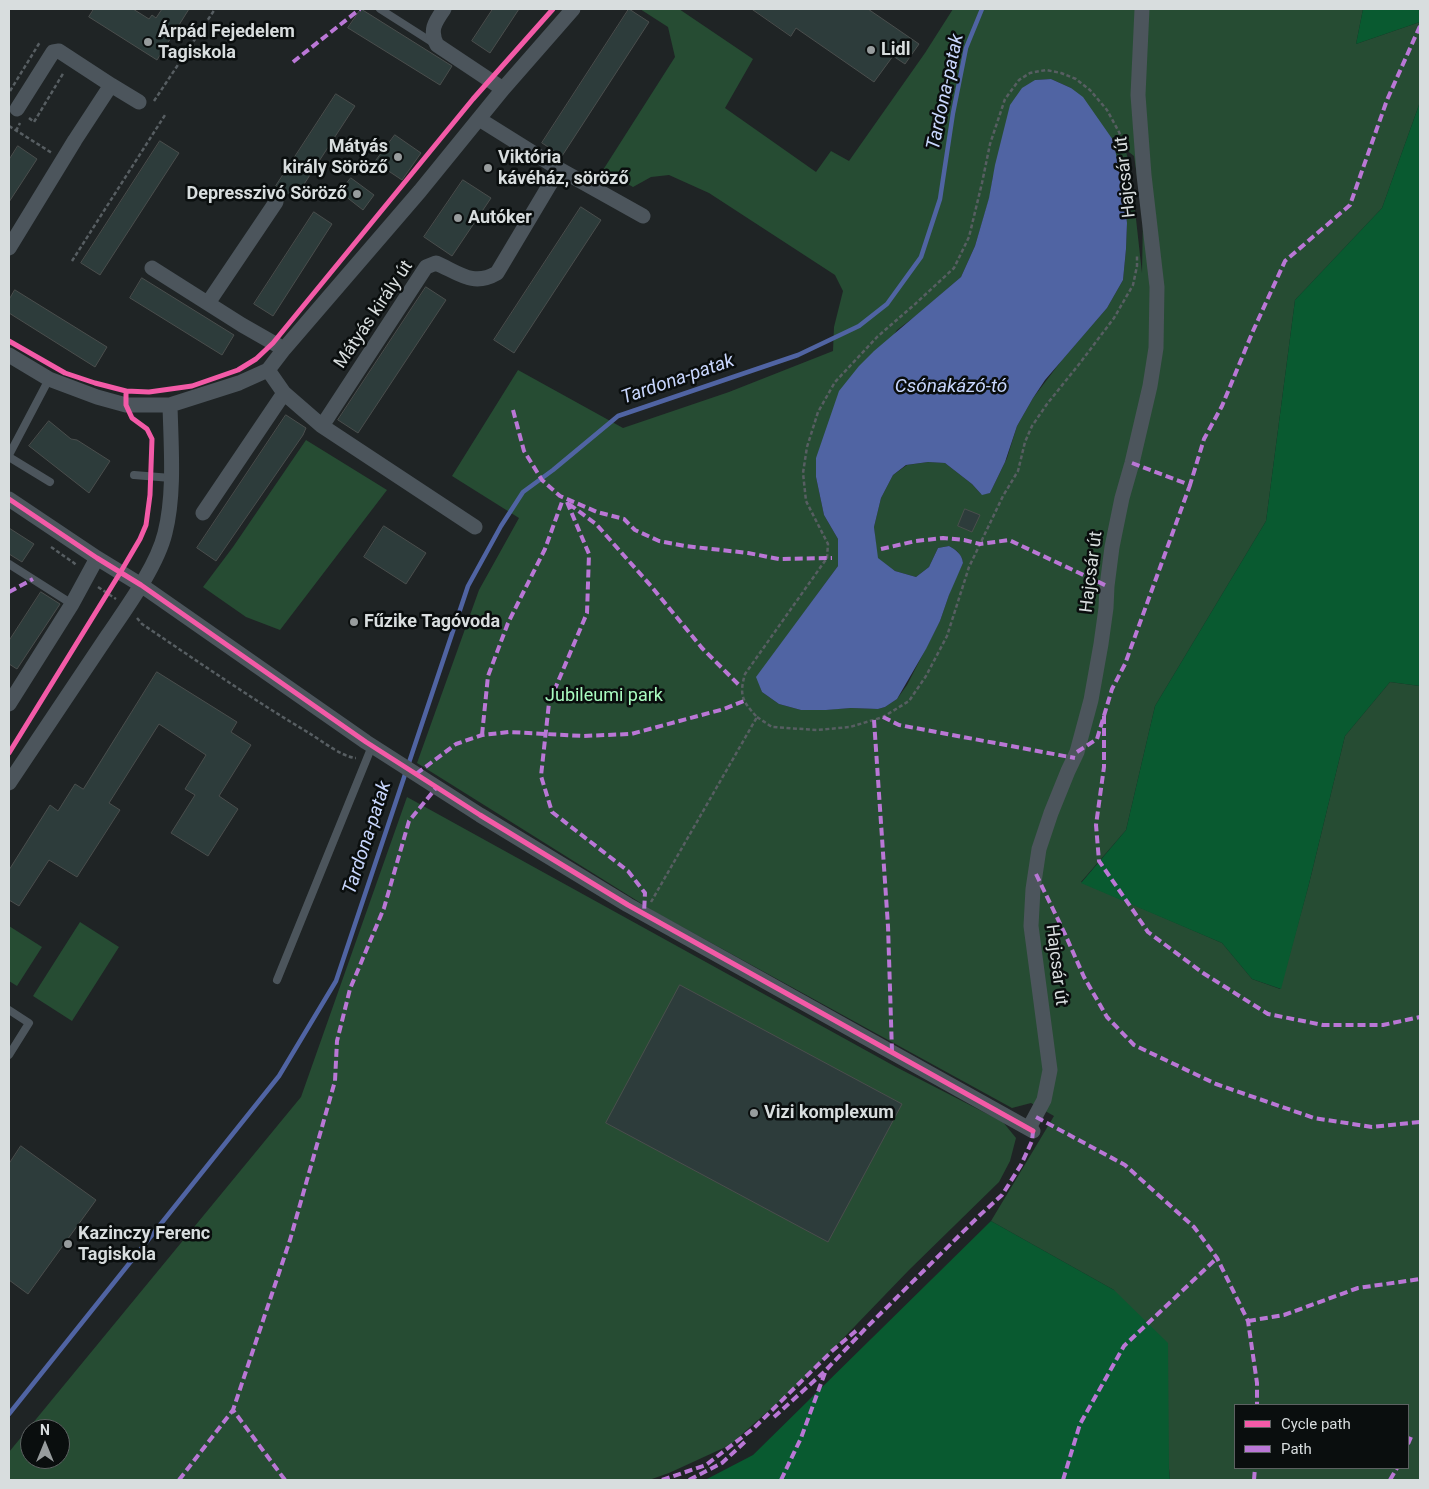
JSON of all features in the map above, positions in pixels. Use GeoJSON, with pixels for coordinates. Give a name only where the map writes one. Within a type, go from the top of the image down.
{"type":"FeatureCollection","features":[{"type":"Feature","properties":{"kind":"street"},"geometry":{"type":"LineString","coordinates":[[444,9],[433,28],[434,39],[437,45],[503,89]]}},
{"type":"Feature","properties":{"kind":"street"},"geometry":{"type":"LineString","coordinates":[[9,355],[49,379],[97,398],[125,405],[170,405],[239,383],[268,370],[420,191],[503,89],[573,9]]}},
{"type":"Feature","properties":{"kind":"street","name":"Hajcsár út"},"geometry":{"type":"LineString","coordinates":[[644,914],[1031,1129],[1044,1100],[1050,1070],[1031,926],[1033,890],[1038,857],[1051,813],[1077,752],[1092,700],[1101,644],[1112,547],[1122,498],[1150,386],[1156,348],[1157,287],[1144,175],[1138,95],[1142,9]]}},
{"type":"Feature","properties":{"kind":"street"},"geometry":{"type":"LineString","coordinates":[[16,117],[53,52],[59,52],[145,104]]}},
{"type":"Feature","properties":{"kind":"street"},"geometry":{"type":"LineString","coordinates":[[9,248],[111,85]]}},
{"type":"Feature","properties":{"kind":"street"},"geometry":{"type":"LineString","coordinates":[[478,119],[560,170],[643,216]]}},
{"type":"Feature","properties":{"kind":"street","name":"Mátyás király út"},"geometry":{"type":"LineString","coordinates":[[322,426],[426,267],[436,263],[473,280],[488,278],[497,272],[560,170]]}},
{"type":"Feature","properties":{"kind":"street"},"geometry":{"type":"LineString","coordinates":[[208,303],[276,202]]}},
{"type":"Feature","properties":{"kind":"street"},"geometry":{"type":"LineString","coordinates":[[152,268],[242,326],[284,350]]}},
{"type":"Feature","properties":{"kind":"street"},"geometry":{"type":"LineString","coordinates":[[268,370],[284,393],[322,426],[475,527]]}},
{"type":"Feature","properties":{"kind":"street"},"geometry":{"type":"LineString","coordinates":[[203,513],[284,393]]}},
{"type":"Feature","properties":{"kind":"street"},"geometry":{"type":"LineString","coordinates":[[9,783],[127,606],[160,550],[165,534],[172,478],[170,405]]}},
{"type":"Feature","properties":{"kind":"street"},"geometry":{"type":"LineString","coordinates":[[9,498],[140,585],[372,746],[480,815],[644,914]]}},
{"type":"Feature","properties":{"kind":"street"},"geometry":{"type":"LineString","coordinates":[[9,704],[72,604],[97,558]]}},
{"type":"Feature","properties":{"kind":"lane"},"geometry":{"type":"LineString","coordinates":[[380,9],[437,45]]}},
{"type":"Feature","properties":{"kind":"lane"},"geometry":{"type":"LineString","coordinates":[[49,379],[9,456],[50,482]]}},
{"type":"Feature","properties":{"kind":"lane"},"geometry":{"type":"LineString","coordinates":[[134,475],[172,478]]}},
{"type":"Feature","properties":{"kind":"lane"},"geometry":{"type":"LineString","coordinates":[[9,564],[72,604]]}},
{"type":"Feature","properties":{"kind":"lane"},"geometry":{"type":"LineString","coordinates":[[277,980],[372,746]]}},
{"type":"Feature","properties":{"kind":"lane"},"geometry":{"type":"LineString","coordinates":[[9,1010],[29,1023],[9,1055]]}},
{"type":"Feature","properties":{"kind":"path"},"geometry":{"type":"LineString","coordinates":[[145,104],[215,9]]}},
{"type":"Feature","properties":{"kind":"path"},"geometry":{"type":"LineString","coordinates":[[9,92],[40,42]]}},
{"type":"Feature","properties":{"kind":"path"},"geometry":{"type":"LineString","coordinates":[[16,117],[34,122],[72,60]]}},
{"type":"Feature","properties":{"kind":"path"},"geometry":{"type":"LineString","coordinates":[[1129,157],[1119,132],[1106,110],[1090,90],[1068,76],[1046,70],[1030,73],[1019,80],[1005,99],[990,144],[969,237],[954,268],[877,337],[835,382],[818,412],[807,447],[803,473],[806,501],[828,544],[827,558],[745,674],[741,687],[741,696],[757,717],[772,727],[817,730],[850,727],[883,717],[909,701],[926,676],[947,636],[970,567],[1003,496],[1018,471],[1025,442],[1032,426],[1114,318],[1133,285],[1137,266],[1138,246]]}},
{"type":"Feature","properties":{"kind":"path"},"geometry":{"type":"LineString","coordinates":[[72,261],[165,115]]}},
{"type":"Feature","properties":{"kind":"path"},"geometry":{"type":"LineString","coordinates":[[9,126],[16,117]]}},
{"type":"Feature","properties":{"kind":"path"},"geometry":{"type":"LineString","coordinates":[[16,117],[63,160]]}},
{"type":"Feature","properties":{"kind":"path"},"geometry":{"type":"LineString","coordinates":[[46,543],[74,563],[86,579],[127,606],[142,624],[264,706],[351,758]]}},
{"type":"Feature","properties":{"kind":"path"},"geometry":{"type":"LineString","coordinates":[[102,602],[120,573]]}},
{"type":"Feature","properties":{"kind":"path"},"geometry":{"type":"LineString","coordinates":[[644,914],[757,717]]}},
{"type":"Feature","properties":{"kind":"green space","name":"Jubileumi park"},"geometry":{"type":"Polygon","coordinates":[[[640,9],[679,9],[753,59],[725,108],[816,172],[831,151],[849,161],[925,53],[953,9],[1363,9],[1356,44],[1420,22],[1420,102],[1382,208],[1295,300],[1266,521],[1155,706],[1126,830],[1081,882],[1222,943],[1252,979],[1280,989],[1309,884],[1345,736],[1390,682],[1420,686],[1420,1480],[1170,1480],[1169,1469],[1114,1290],[991,1221],[1054,1116],[1031,1103],[1012,1108],[655,912],[417,763],[479,590],[519,518],[452,476],[518,370],[623,428],[729,392],[833,351],[834,327],[843,291],[835,275],[709,193],[669,175],[651,177],[633,187],[603,170],[675,57],[668,27],[640,9]],[[1051,79],[1035,80],[993,176],[990,196],[975,246],[961,277],[897,330],[816,459],[816,477],[824,515],[838,539],[838,566],[757,677],[762,692],[779,704],[801,710],[878,709],[897,699],[907,685],[940,621],[952,586],[963,563],[957,551],[949,546],[938,548],[929,567],[916,577],[895,571],[877,558],[874,527],[881,498],[893,475],[907,465],[928,462],[945,463],[972,484],[981,494],[990,493],[1007,458],[1017,426],[1033,398],[1062,360],[1107,308],[1123,280],[1127,223],[1123,187],[1113,140],[1071,88],[1051,79]],[[1125,149],[1130,165],[1142,273],[1143,216],[1134,156],[1125,149]]]}},
{"type":"Feature","properties":{"kind":"green space"},"geometry":{"type":"Polygon","coordinates":[[[1363,9],[1420,9],[1420,22],[1356,44],[1363,9]]]}},
{"type":"Feature","properties":{"kind":"green space"},"geometry":{"type":"Polygon","coordinates":[[[1420,102],[1420,686],[1390,682],[1345,736],[1281,989],[1252,979],[1222,943],[1081,883],[1126,830],[1155,706],[1266,521],[1295,300],[1382,208],[1420,102]]]}},
{"type":"Feature","properties":{"kind":"green space"},"geometry":{"type":"Polygon","coordinates":[[[306,440],[387,490],[280,630],[246,617],[203,587],[233,547],[306,440]]]}},
{"type":"Feature","properties":{"kind":"green space"},"geometry":{"type":"Polygon","coordinates":[[[407,797],[896,1067],[1003,1122],[1016,1138],[1010,1161],[999,1182],[909,1270],[803,1380],[730,1445],[669,1473],[649,1480],[9,1480],[9,1452],[20,1439],[20,1469],[70,1469],[70,1419],[36,1419],[301,1097],[407,797]]]}},
{"type":"Feature","properties":{"kind":"green space"},"geometry":{"type":"Polygon","coordinates":[[[80,922],[119,947],[72,1021],[33,996],[80,922]]]}},
{"type":"Feature","properties":{"kind":"green space"},"geometry":{"type":"Polygon","coordinates":[[[9,926],[42,947],[17,986],[9,981],[9,926]]]}},
{"type":"Feature","properties":{"kind":"green space"},"geometry":{"type":"Polygon","coordinates":[[[991,1221],[1114,1290],[1168,1343],[1170,1480],[705,1480],[753,1455],[991,1221]]]}},
{"type":"Feature","properties":{"kind":"water","name":"Csónakázó-tó"},"geometry":{"type":"Polygon","coordinates":[[[1051,79],[1071,88],[1083,97],[1113,140],[1123,187],[1127,223],[1123,280],[1107,308],[1045,380],[1033,398],[1017,426],[1005,462],[990,493],[982,495],[972,484],[945,463],[928,462],[906,465],[893,475],[881,498],[874,527],[878,558],[895,571],[916,577],[929,567],[938,548],[949,546],[960,555],[963,563],[940,621],[897,699],[878,709],[801,710],[779,704],[762,692],[756,677],[838,566],[838,539],[824,515],[816,477],[816,458],[839,391],[874,351],[961,277],[975,246],[989,198],[1010,105],[1022,88],[1035,80],[1051,79]]]}},
{"type":"Feature","properties":{"kind":"building","name":"Árpád Fejedelem Tagiskola"},"geometry":{"type":"Polygon","coordinates":[[[94,9],[133,9],[149,19],[152,15],[156,18],[162,9],[189,9],[157,60],[89,17],[94,9]]]}},
{"type":"Feature","properties":{"kind":"building"},"geometry":{"type":"Polygon","coordinates":[[[361,9],[452,66],[440,85],[348,28],[361,9]]]}},
{"type":"Feature","properties":{"kind":"building"},"geometry":{"type":"Polygon","coordinates":[[[493,9],[519,9],[490,53],[472,41],[493,9]]]}},
{"type":"Feature","properties":{"kind":"building"},"geometry":{"type":"Polygon","coordinates":[[[629,9],[649,22],[562,156],[542,143],[629,9]]]}},
{"type":"Feature","properties":{"kind":"building","name":"Lidl"},"geometry":{"type":"Polygon","coordinates":[[[752,9],[868,9],[919,44],[905,64],[893,56],[874,82],[796,28],[791,36],[752,9]]]}},
{"type":"Feature","properties":{"kind":"building"},"geometry":{"type":"Polygon","coordinates":[[[336,94],[355,106],[295,198],[276,186],[336,94]]]}},
{"type":"Feature","properties":{"kind":"building","name":"Mátyás király Söröző"},"geometry":{"type":"Polygon","coordinates":[[[395,135],[421,153],[402,180],[375,162],[395,135]]]}},
{"type":"Feature","properties":{"kind":"building"},"geometry":{"type":"Polygon","coordinates":[[[160,141],[179,153],[100,275],[81,263],[160,141]]]}},
{"type":"Feature","properties":{"kind":"building"},"geometry":{"type":"Polygon","coordinates":[[[18,146],[37,159],[9,202],[9,160],[18,146]]]}},
{"type":"Feature","properties":{"kind":"building","name":"Depresszivó Söröző"},"geometry":{"type":"Polygon","coordinates":[[[351,178],[374,195],[363,210],[340,192],[351,178]]]}},
{"type":"Feature","properties":{"kind":"building","name":"Autóker"},"geometry":{"type":"Polygon","coordinates":[[[463,180],[491,198],[452,256],[424,237],[463,180]]]}},
{"type":"Feature","properties":{"kind":"building"},"geometry":{"type":"Polygon","coordinates":[[[581,207],[601,220],[514,353],[494,340],[581,207]]]}},
{"type":"Feature","properties":{"kind":"building"},"geometry":{"type":"Polygon","coordinates":[[[314,212],[332,224],[273,316],[254,304],[314,212]]]}},
{"type":"Feature","properties":{"kind":"building"},"geometry":{"type":"Polygon","coordinates":[[[142,278],[234,335],[222,355],[130,298],[142,278]]]}},
{"type":"Feature","properties":{"kind":"building"},"geometry":{"type":"Polygon","coordinates":[[[426,287],[446,300],[358,433],[338,420],[426,287]]]}},
{"type":"Feature","properties":{"kind":"building"},"geometry":{"type":"Polygon","coordinates":[[[15,290],[107,347],[95,367],[9,313],[9,300],[15,290]]]}},
{"type":"Feature","properties":{"kind":"building"},"geometry":{"type":"Polygon","coordinates":[[[286,415],[306,428],[303,435],[216,561],[197,548],[286,415]]]}},
{"type":"Feature","properties":{"kind":"building"},"geometry":{"type":"Polygon","coordinates":[[[49,421],[71,439],[77,440],[110,461],[89,493],[29,446],[49,421]]]}},
{"type":"Feature","properties":{"kind":"building"},"geometry":{"type":"Polygon","coordinates":[[[965,509],[980,515],[972,532],[958,526],[965,509]]]}},
{"type":"Feature","properties":{"kind":"building"},"geometry":{"type":"Polygon","coordinates":[[[384,526],[426,553],[406,584],[364,557],[384,526]]]}},
{"type":"Feature","properties":{"kind":"building"},"geometry":{"type":"Polygon","coordinates":[[[9,528],[34,544],[22,562],[9,554],[9,528]]]}},
{"type":"Feature","properties":{"kind":"building"},"geometry":{"type":"Polygon","coordinates":[[[41,592],[60,604],[17,669],[9,664],[9,641],[41,592]]]}},
{"type":"Feature","properties":{"kind":"building"},"geometry":{"type":"Polygon","coordinates":[[[157,672],[237,722],[231,732],[251,745],[219,796],[238,809],[208,856],[171,833],[195,795],[185,789],[206,755],[159,724],[109,803],[120,810],[77,877],[49,860],[19,906],[9,900],[9,870],[50,805],[58,811],[75,784],[83,789],[157,672]]]}},
{"type":"Feature","properties":{"kind":"building","name":"Vizi komplexum"},"geometry":{"type":"Polygon","coordinates":[[[680,985],[902,1104],[828,1242],[606,1123],[680,985]]]}},
{"type":"Feature","properties":{"kind":"building"},"geometry":{"type":"Polygon","coordinates":[[[21,1146],[96,1200],[28,1294],[9,1280],[9,1164],[21,1146]]]}},
{"type":"Feature","properties":{"kind":"waterway","name":"Tardona-patak"},"geometry":{"type":"LineString","coordinates":[[9,1414],[279,1076],[336,981],[468,586],[501,526],[523,492],[553,470],[618,416],[798,355],[859,326],[887,304],[921,257],[940,199],[953,113],[966,48],[982,9]]}},
{"type":"Feature","properties":{"kind":"marked path"},"geometry":{"type":"LineString","coordinates":[[293,62],[360,9]]}},
{"type":"Feature","properties":{"kind":"marked path"},"geometry":{"type":"LineString","coordinates":[[1132,463],[1190,485],[1204,439],[1222,406],[1285,261],[1350,205],[1387,100],[1420,26]]}},
{"type":"Feature","properties":{"kind":"marked path"},"geometry":{"type":"LineString","coordinates":[[513,410],[524,451],[542,480],[560,496],[597,512],[624,519],[635,530],[659,541],[779,559],[832,558]]}},
{"type":"Feature","properties":{"kind":"marked path"},"geometry":{"type":"LineString","coordinates":[[1077,752],[1097,739],[1112,689],[1125,664],[1190,485]]}},
{"type":"Feature","properties":{"kind":"marked path"},"geometry":{"type":"LineString","coordinates":[[482,735],[488,676],[508,623],[545,549],[563,499]]}},
{"type":"Feature","properties":{"kind":"marked path"},"geometry":{"type":"LineString","coordinates":[[567,502],[589,554],[587,613],[549,703],[541,776],[552,812],[628,871],[645,893],[644,914]]}},
{"type":"Feature","properties":{"kind":"marked path"},"geometry":{"type":"LineString","coordinates":[[569,504],[596,524],[651,586],[702,648],[741,687]]}},
{"type":"Feature","properties":{"kind":"marked path"},"geometry":{"type":"LineString","coordinates":[[881,549],[916,541],[943,538],[980,544],[1009,540],[1107,586]]}},
{"type":"Feature","properties":{"kind":"marked path"},"geometry":{"type":"LineString","coordinates":[[9,592],[33,579]]}},
{"type":"Feature","properties":{"kind":"marked path"},"geometry":{"type":"LineString","coordinates":[[416,774],[456,744],[482,735],[509,732],[583,736],[631,734],[724,709],[744,701]]}},
{"type":"Feature","properties":{"kind":"marked path"},"geometry":{"type":"LineString","coordinates":[[1104,716],[1104,767],[1096,825],[1099,861],[1148,932],[1203,973],[1268,1014],[1323,1025],[1383,1025],[1420,1017]]}},
{"type":"Feature","properties":{"kind":"marked path"},"geometry":{"type":"LineString","coordinates":[[883,717],[899,725],[1075,758]]}},
{"type":"Feature","properties":{"kind":"marked path"},"geometry":{"type":"LineString","coordinates":[[874,720],[888,926],[892,1052]]}},
{"type":"Feature","properties":{"kind":"marked path"},"geometry":{"type":"LineString","coordinates":[[285,1480],[233,1410],[290,1240],[335,1081],[337,1041],[350,989],[384,908],[409,821],[436,788]]}},
{"type":"Feature","properties":{"kind":"marked path"},"geometry":{"type":"LineString","coordinates":[[1036,874],[1084,977],[1107,1017],[1134,1045],[1216,1084],[1314,1118],[1372,1127],[1420,1122]]}},
{"type":"Feature","properties":{"kind":"marked path"},"geometry":{"type":"LineString","coordinates":[[1036,1117],[1125,1165],[1194,1227],[1217,1258],[1248,1321],[1257,1383],[1257,1404]]}},
{"type":"Feature","properties":{"kind":"marked path"},"geometry":{"type":"LineString","coordinates":[[781,1480],[801,1438],[826,1370],[867,1327],[1002,1195],[1021,1165],[1032,1141],[1033,1131]]}},
{"type":"Feature","properties":{"kind":"marked path"},"geometry":{"type":"LineString","coordinates":[[1063,1480],[1080,1424],[1124,1346],[1217,1258]]}},
{"type":"Feature","properties":{"kind":"marked path"},"geometry":{"type":"LineString","coordinates":[[1248,1321],[1284,1315],[1358,1288],[1420,1279]]}},
{"type":"Feature","properties":{"kind":"marked path"},"geometry":{"type":"LineString","coordinates":[[662,1480],[706,1465],[754,1428],[832,1351],[857,1330]]}},
{"type":"Feature","properties":{"kind":"marked path"},"geometry":{"type":"LineString","coordinates":[[774,1417],[824,1372]]}},
{"type":"Feature","properties":{"kind":"marked path"},"geometry":{"type":"LineString","coordinates":[[179,1480],[233,1410]]}},
{"type":"Feature","properties":{"kind":"marked path"},"geometry":{"type":"LineString","coordinates":[[1409,1442],[1411,1437]]}},
{"type":"Feature","properties":{"kind":"marked path"},"geometry":{"type":"LineString","coordinates":[[689,1480],[722,1463],[747,1440]]}},
{"type":"Feature","properties":{"kind":"marked path"},"geometry":{"type":"LineString","coordinates":[[1254,1480],[1255,1469]]}},
{"type":"Feature","properties":{"kind":"marked path"},"geometry":{"type":"LineString","coordinates":[[1390,1480],[1396,1469]]}},
{"type":"Feature","properties":{"kind":"cycle path"},"geometry":{"type":"LineString","coordinates":[[9,753],[120,573],[146,525],[150,495],[152,439],[147,429],[132,418],[126,405],[126,391],[149,392],[192,386],[238,370],[256,359],[273,343],[473,99],[553,9]]}},
{"type":"Feature","properties":{"kind":"cycle path"},"geometry":{"type":"LineString","coordinates":[[9,341],[65,373],[126,391]]}},
{"type":"Feature","properties":{"kind":"cycle path"},"geometry":{"type":"LineString","coordinates":[[9,499],[141,585],[366,742],[480,815],[628,905],[1033,1131]]}},
{"type":"Feature","properties":{"kind":"place","name":"Árpád Fejedelem Tagiskola"},"geometry":{"type":"Point","coordinates":[148,42]}},
{"type":"Feature","properties":{"kind":"place","name":"Lidl"},"geometry":{"type":"Point","coordinates":[871,50]}},
{"type":"Feature","properties":{"kind":"place","name":"Mátyás király Söröző"},"geometry":{"type":"Point","coordinates":[398,157]}},
{"type":"Feature","properties":{"kind":"place","name":"Viktória kávéház, söröző"},"geometry":{"type":"Point","coordinates":[488,168]}},
{"type":"Feature","properties":{"kind":"place","name":"Depresszivó Söröző"},"geometry":{"type":"Point","coordinates":[357,194]}},
{"type":"Feature","properties":{"kind":"place","name":"Autóker"},"geometry":{"type":"Point","coordinates":[458,218]}},
{"type":"Feature","properties":{"kind":"place","name":"Fűzike Tagóvoda"},"geometry":{"type":"Point","coordinates":[354,622]}},
{"type":"Feature","properties":{"kind":"place","name":"Vizi komplexum"},"geometry":{"type":"Point","coordinates":[754,1113]}},
{"type":"Feature","properties":{"kind":"place","name":"Kazinczy Ferenc Tagiskola"},"geometry":{"type":"Point","coordinates":[68,1244]}}]}
